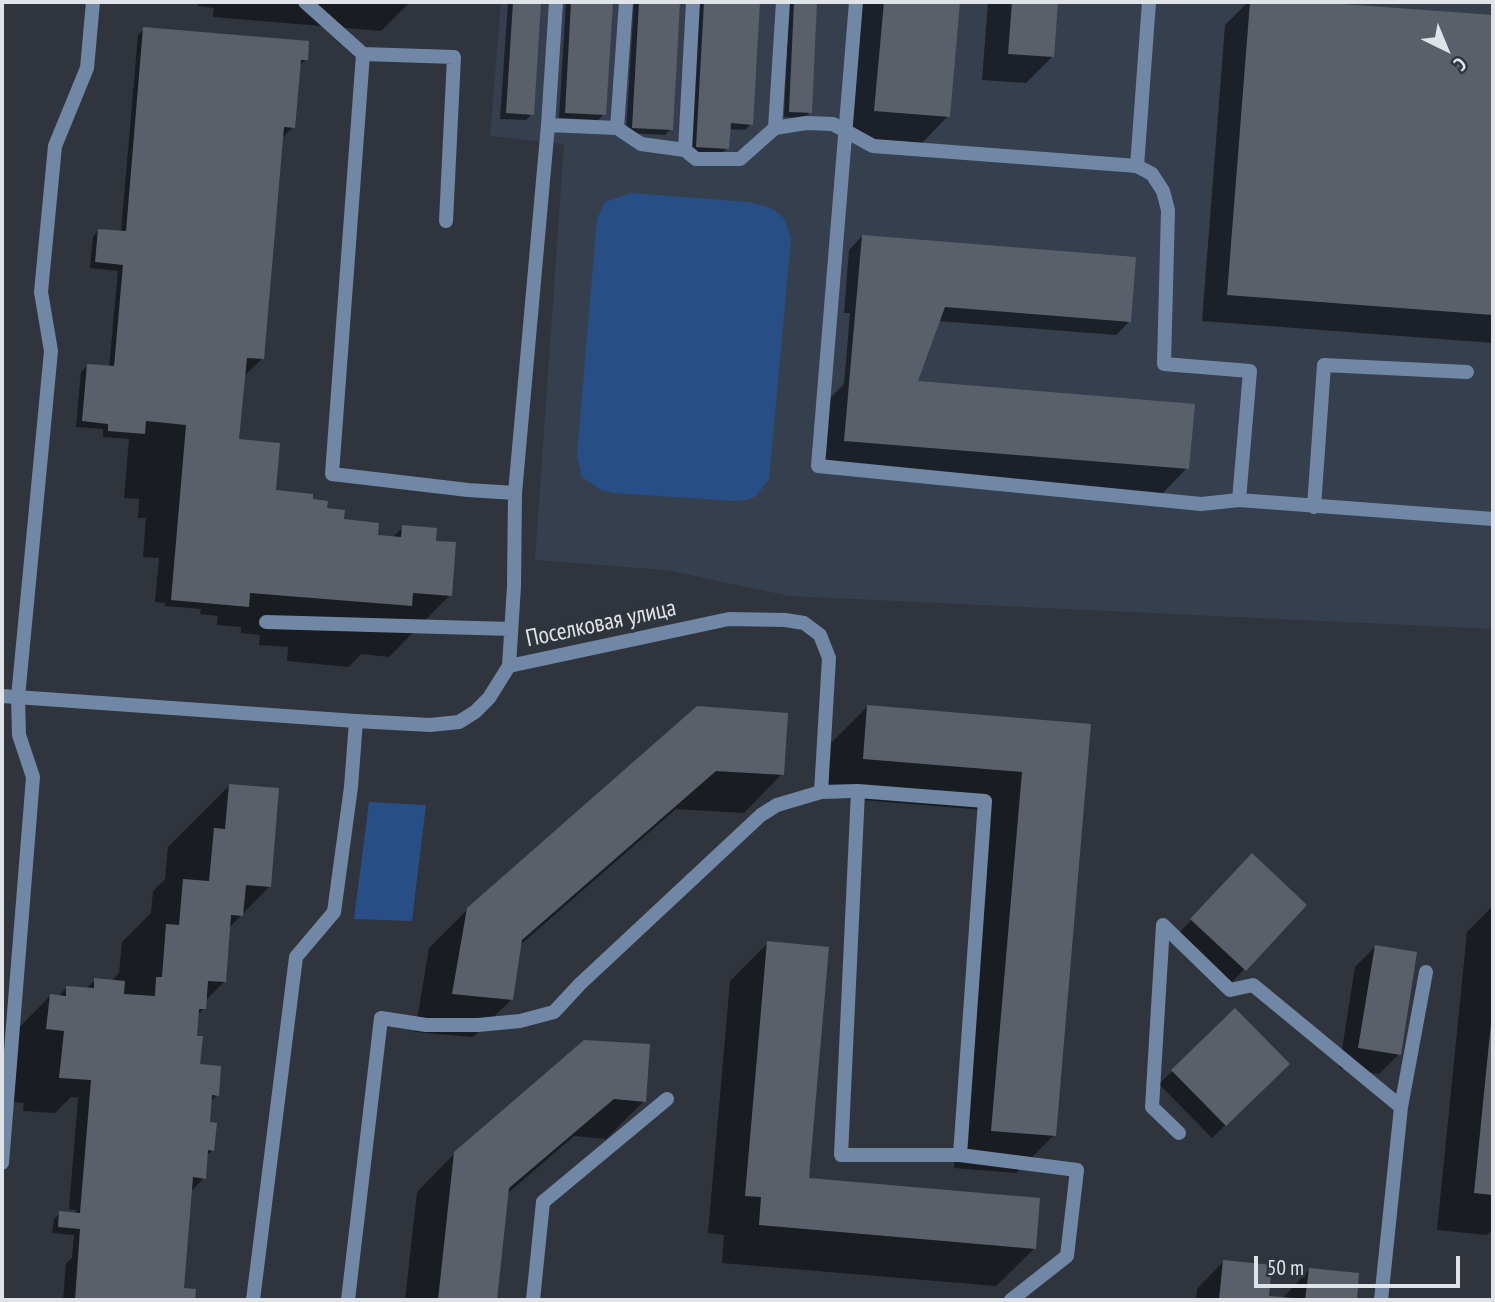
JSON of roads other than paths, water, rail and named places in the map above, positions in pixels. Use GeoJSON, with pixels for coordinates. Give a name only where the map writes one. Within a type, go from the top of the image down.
{"type":"FeatureCollection","features":[{"type":"Feature","properties":{"kind":"street"},"geometry":{"type":"LineString","coordinates":[[2,1163],[33,777],[19,735],[18,697],[51,351],[41,292],[55,146],[87,68],[93,2]]}},
{"type":"Feature","properties":{"kind":"street"},"geometry":{"type":"LineString","coordinates":[[305,2],[363,54],[454,57],[446,221]]}},
{"type":"Feature","properties":{"kind":"street"},"geometry":{"type":"LineString","coordinates":[[509,666],[514,586],[515,493],[548,125],[556,2]]}},
{"type":"Feature","properties":{"kind":"street"},"geometry":{"type":"LineString","coordinates":[[617,128],[626,2]]}},
{"type":"Feature","properties":{"kind":"street"},"geometry":{"type":"LineString","coordinates":[[685,150],[693,2]]}},
{"type":"Feature","properties":{"kind":"street"},"geometry":{"type":"LineString","coordinates":[[775,128],[783,2]]}},
{"type":"Feature","properties":{"kind":"street"},"geometry":{"type":"LineString","coordinates":[[856,2],[818,466],[1202,504],[1239,500],[1314,508],[1493,519]]}},
{"type":"Feature","properties":{"kind":"street"},"geometry":{"type":"LineString","coordinates":[[1137,166],[1149,2]]}},
{"type":"Feature","properties":{"kind":"street"},"geometry":{"type":"LineString","coordinates":[[363,54],[332,474],[515,493]]}},
{"type":"Feature","properties":{"kind":"street"},"geometry":{"type":"LineString","coordinates":[[548,125],[617,128],[641,144],[685,150],[696,159],[740,159],[775,128],[806,123],[833,124],[873,146],[1137,166],[1152,174],[1163,191],[1168,210],[1164,364],[1250,371],[1239,500]]}},
{"type":"Feature","properties":{"kind":"street"},"geometry":{"type":"LineString","coordinates":[[1314,508],[1324,365],[1467,372]]}},
{"type":"Feature","properties":{"kind":"street","name":"Поселковая улица"},"geometry":{"type":"LineString","coordinates":[[2,696],[430,725],[459,722],[475,712],[489,698],[509,666],[729,619],[785,620],[804,623],[820,635],[829,658],[821,792]]}},
{"type":"Feature","properties":{"kind":"street"},"geometry":{"type":"LineString","coordinates":[[266,622],[511,629]]}},
{"type":"Feature","properties":{"kind":"street"},"geometry":{"type":"LineString","coordinates":[[253,1300],[296,957],[334,912],[351,787],[356,721]]}},
{"type":"Feature","properties":{"kind":"street"},"geometry":{"type":"LineString","coordinates":[[858,791],[841,1155],[960,1155],[1077,1170],[1067,1256],[1011,1300]]}},
{"type":"Feature","properties":{"kind":"street"},"geometry":{"type":"LineString","coordinates":[[348,1300],[381,1018],[426,1025],[478,1025],[520,1021],[554,1013],[580,984],[761,815],[777,805],[821,792],[858,791],[985,801],[960,1155]]}},
{"type":"Feature","properties":{"kind":"street"},"geometry":{"type":"LineString","coordinates":[[1179,1133],[1152,1107],[1163,925],[1230,990],[1253,985],[1401,1107]]}},
{"type":"Feature","properties":{"kind":"street"},"geometry":{"type":"LineString","coordinates":[[1381,1300],[1401,1107],[1426,972]]}},
{"type":"Feature","properties":{"kind":"street"},"geometry":{"type":"LineString","coordinates":[[533,1300],[543,1202],[667,1099]]}}]}
